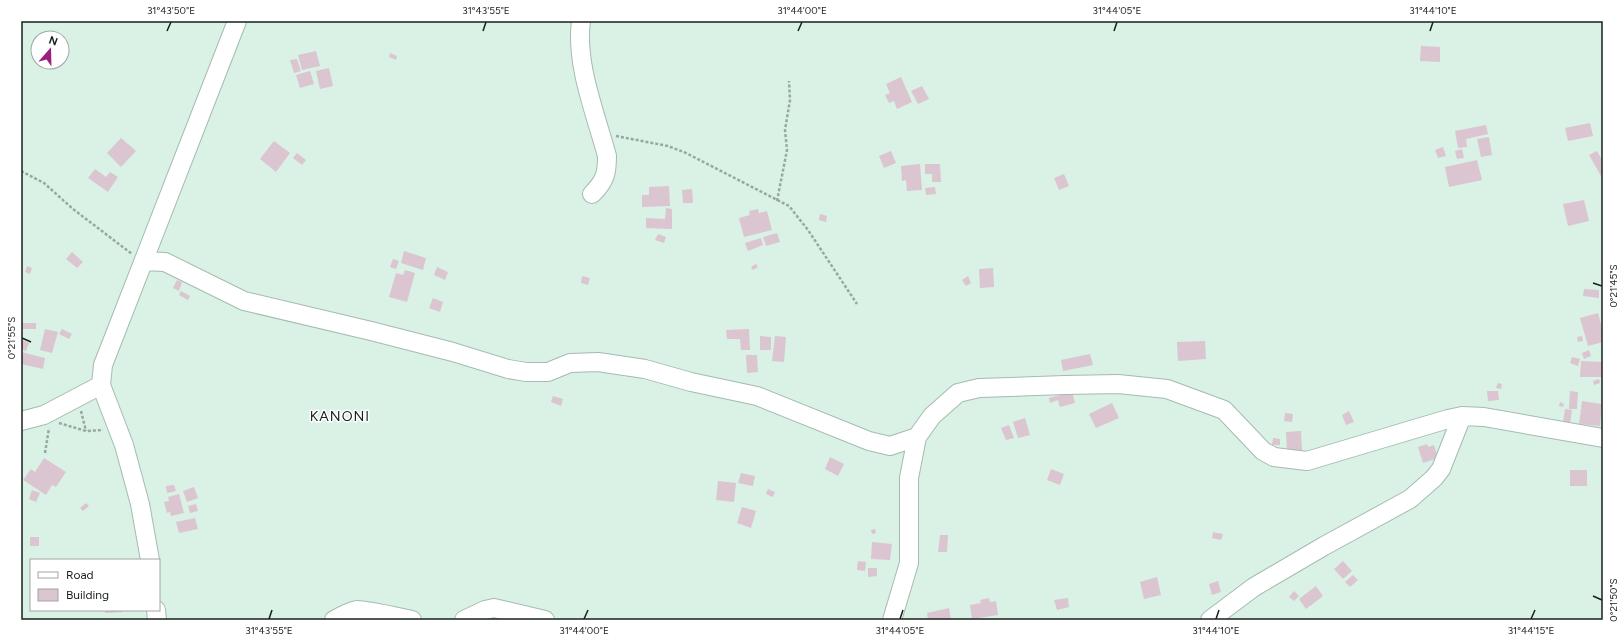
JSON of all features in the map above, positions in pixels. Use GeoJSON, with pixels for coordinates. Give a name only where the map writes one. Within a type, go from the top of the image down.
{"type":"FeatureCollection","features":[{"type":"Feature","properties":{"kind":"street"},"geometry":{"type":"LineString","coordinates":[[150,559],[140,504],[118,430],[101,385],[103,365],[153,239],[164,205],[237,21]]}},
{"type":"Feature","properties":{"kind":"street"},"geometry":{"type":"LineString","coordinates":[[581,21],[579,35],[586,81],[607,156],[607,168],[602,184],[592,194]]}},
{"type":"Feature","properties":{"kind":"street"},"geometry":{"type":"LineString","coordinates":[[153,239],[165,262]]}},
{"type":"Feature","properties":{"kind":"street"},"geometry":{"type":"LineString","coordinates":[[144,261],[165,262],[244,301],[453,352],[508,369],[526,372],[548,372],[570,363],[598,362],[645,369],[691,382],[757,396],[869,441],[890,446],[917,437]]}},
{"type":"Feature","properties":{"kind":"street"},"geometry":{"type":"LineString","coordinates":[[892,620],[909,563],[909,478],[917,437],[932,416],[958,393],[979,388],[1118,384],[1167,389],[1224,410],[1263,451],[1274,457],[1300,460],[1307,460],[1448,418],[1462,416],[1484,416],[1603,438]]}},
{"type":"Feature","properties":{"kind":"street"},"geometry":{"type":"LineString","coordinates":[[21,421],[44,415],[101,385]]}},
{"type":"Feature","properties":{"kind":"street"},"geometry":{"type":"LineString","coordinates":[[1210,620],[1254,587],[1324,546],[1410,499],[1434,478],[1441,469],[1462,416]]}},
{"type":"Feature","properties":{"kind":"street"},"geometry":{"type":"LineString","coordinates":[[464,620],[485,610],[494,608],[545,620]]}},
{"type":"Feature","properties":{"kind":"street"},"geometry":{"type":"LineString","coordinates":[[334,620],[348,613],[362,610],[412,620]]}},
{"type":"Feature","properties":{"kind":"path"},"geometry":{"type":"LineString","coordinates":[[777,201],[787,150],[786,130],[790,100],[790,80]]}},
{"type":"Feature","properties":{"kind":"path"},"geometry":{"type":"LineString","coordinates":[[602,135],[635,139],[668,146],[686,153],[749,184],[777,201],[789,206],[796,213],[857,304]]}},
{"type":"Feature","properties":{"kind":"path"},"geometry":{"type":"LineString","coordinates":[[21,171],[44,183],[104,234],[130,253],[144,261]]}},
{"type":"Feature","properties":{"kind":"path"},"geometry":{"type":"LineString","coordinates":[[80,405],[86,430]]}},
{"type":"Feature","properties":{"kind":"path"},"geometry":{"type":"LineString","coordinates":[[59,424],[64,419]]}},
{"type":"Feature","properties":{"kind":"path"},"geometry":{"type":"LineString","coordinates":[[45,453],[50,426],[59,424],[86,430],[118,430]]}},
{"type":"Feature","properties":{"kind":"building"},"geometry":{"type":"Polygon","coordinates":[[[1421,46],[1440,47],[1440,62],[1420,61],[1421,46]]]}},
{"type":"Feature","properties":{"kind":"building"},"geometry":{"type":"Polygon","coordinates":[[[316,51],[320,66],[302,70],[298,55],[316,51]]]}},
{"type":"Feature","properties":{"kind":"building"},"geometry":{"type":"Polygon","coordinates":[[[390,53],[397,56],[396,60],[389,57],[390,53]]]}},
{"type":"Feature","properties":{"kind":"building"},"geometry":{"type":"Polygon","coordinates":[[[297,59],[301,71],[294,73],[290,60],[297,59]]]}},
{"type":"Feature","properties":{"kind":"building"},"geometry":{"type":"Polygon","coordinates":[[[329,68],[333,86],[320,89],[316,71],[329,68]]]}},
{"type":"Feature","properties":{"kind":"building"},"geometry":{"type":"Polygon","coordinates":[[[310,71],[314,84],[300,88],[296,75],[310,71]]]}},
{"type":"Feature","properties":{"kind":"building"},"geometry":{"type":"Polygon","coordinates":[[[901,77],[912,102],[897,109],[894,101],[889,103],[885,95],[890,93],[886,84],[901,77]]]}},
{"type":"Feature","properties":{"kind":"building"},"geometry":{"type":"Polygon","coordinates":[[[922,86],[929,99],[918,104],[911,91],[922,86]]]}},
{"type":"Feature","properties":{"kind":"building"},"geometry":{"type":"Polygon","coordinates":[[[1590,123],[1593,136],[1568,141],[1565,128],[1590,123]]]}},
{"type":"Feature","properties":{"kind":"building"},"geometry":{"type":"Polygon","coordinates":[[[1486,125],[1488,134],[1466,139],[1467,147],[1458,148],[1455,131],[1486,125]]]}},
{"type":"Feature","properties":{"kind":"building"},"geometry":{"type":"Polygon","coordinates":[[[1489,137],[1492,155],[1481,157],[1477,139],[1489,137]]]}},
{"type":"Feature","properties":{"kind":"building"},"geometry":{"type":"Polygon","coordinates":[[[121,138],[136,151],[121,167],[107,153],[121,138]]]}},
{"type":"Feature","properties":{"kind":"building"},"geometry":{"type":"Polygon","coordinates":[[[274,141],[290,153],[276,172],[260,159],[274,141]]]}},
{"type":"Feature","properties":{"kind":"building"},"geometry":{"type":"Polygon","coordinates":[[[1443,147],[1446,156],[1438,158],[1435,150],[1443,147]]]}},
{"type":"Feature","properties":{"kind":"building"},"geometry":{"type":"Polygon","coordinates":[[[1462,149],[1464,158],[1457,159],[1455,151],[1462,149]]]}},
{"type":"Feature","properties":{"kind":"building"},"geometry":{"type":"Polygon","coordinates":[[[891,151],[896,163],[884,168],[879,156],[891,151]]]}},
{"type":"Feature","properties":{"kind":"building"},"geometry":{"type":"Polygon","coordinates":[[[1597,151],[1603,162],[1603,175],[1601,176],[1589,155],[1597,151]]]}},
{"type":"Feature","properties":{"kind":"building"},"geometry":{"type":"Polygon","coordinates":[[[297,153],[306,160],[302,165],[293,158],[297,153]]]}},
{"type":"Feature","properties":{"kind":"building"},"geometry":{"type":"Polygon","coordinates":[[[1477,160],[1482,180],[1449,187],[1445,167],[1477,160]]]}},
{"type":"Feature","properties":{"kind":"building"},"geometry":{"type":"Polygon","coordinates":[[[920,164],[922,190],[907,191],[906,180],[902,181],[901,166],[920,164]]]}},
{"type":"Feature","properties":{"kind":"building"},"geometry":{"type":"Polygon","coordinates":[[[925,164],[940,164],[941,182],[932,182],[932,174],[925,174],[925,164]]]}},
{"type":"Feature","properties":{"kind":"building"},"geometry":{"type":"Polygon","coordinates":[[[95,169],[106,177],[110,172],[118,177],[108,192],[88,178],[95,169]]]}},
{"type":"Feature","properties":{"kind":"building"},"geometry":{"type":"Polygon","coordinates":[[[1064,174],[1069,186],[1059,190],[1054,178],[1064,174]]]}},
{"type":"Feature","properties":{"kind":"building"},"geometry":{"type":"Polygon","coordinates":[[[669,186],[670,206],[642,207],[642,195],[649,195],[649,187],[669,186]]]}},
{"type":"Feature","properties":{"kind":"building"},"geometry":{"type":"Polygon","coordinates":[[[935,187],[936,194],[926,195],[925,188],[935,187]]]}},
{"type":"Feature","properties":{"kind":"building"},"geometry":{"type":"Polygon","coordinates":[[[692,189],[693,203],[683,203],[682,190],[692,189]]]}},
{"type":"Feature","properties":{"kind":"building"},"geometry":{"type":"Polygon","coordinates":[[[1584,200],[1589,221],[1568,226],[1563,204],[1584,200]]]}},
{"type":"Feature","properties":{"kind":"building"},"geometry":{"type":"Polygon","coordinates":[[[666,208],[672,209],[672,229],[646,228],[646,218],[665,219],[666,208]]]}},
{"type":"Feature","properties":{"kind":"building"},"geometry":{"type":"Polygon","coordinates":[[[758,209],[759,213],[767,211],[772,230],[744,237],[739,218],[750,215],[749,211],[758,209]]]}},
{"type":"Feature","properties":{"kind":"building"},"geometry":{"type":"Polygon","coordinates":[[[820,214],[827,216],[826,222],[819,220],[820,214]]]}},
{"type":"Feature","properties":{"kind":"building"},"geometry":{"type":"Polygon","coordinates":[[[777,233],[780,242],[766,246],[763,237],[777,233]]]}},
{"type":"Feature","properties":{"kind":"building"},"geometry":{"type":"Polygon","coordinates":[[[658,234],[666,237],[664,243],[655,240],[658,234]]]}},
{"type":"Feature","properties":{"kind":"building"},"geometry":{"type":"Polygon","coordinates":[[[761,238],[763,245],[748,251],[745,243],[761,238]]]}},
{"type":"Feature","properties":{"kind":"building"},"geometry":{"type":"Polygon","coordinates":[[[404,251],[426,258],[423,270],[401,263],[404,251]]]}},
{"type":"Feature","properties":{"kind":"building"},"geometry":{"type":"Polygon","coordinates":[[[72,252],[83,262],[77,268],[66,259],[72,252]]]}},
{"type":"Feature","properties":{"kind":"building"},"geometry":{"type":"Polygon","coordinates":[[[393,259],[399,261],[396,269],[390,267],[393,259]]]}},
{"type":"Feature","properties":{"kind":"building"},"geometry":{"type":"Polygon","coordinates":[[[756,264],[758,267],[753,270],[751,267],[756,264]]]}},
{"type":"Feature","properties":{"kind":"building"},"geometry":{"type":"Polygon","coordinates":[[[27,266],[32,268],[30,274],[25,272],[27,266]]]}},
{"type":"Feature","properties":{"kind":"building"},"geometry":{"type":"Polygon","coordinates":[[[437,267],[448,272],[445,280],[434,275],[437,267]]]}},
{"type":"Feature","properties":{"kind":"building"},"geometry":{"type":"Polygon","coordinates":[[[993,268],[994,287],[980,288],[979,269],[993,268]]]}},
{"type":"Feature","properties":{"kind":"building"},"geometry":{"type":"Polygon","coordinates":[[[405,270],[415,273],[407,302],[389,297],[396,273],[403,275],[405,270]]]}},
{"type":"Feature","properties":{"kind":"building"},"geometry":{"type":"Polygon","coordinates":[[[582,276],[590,278],[588,285],[581,283],[582,276]]]}},
{"type":"Feature","properties":{"kind":"building"},"geometry":{"type":"Polygon","coordinates":[[[968,276],[971,283],[966,286],[962,280],[968,276]]]}},
{"type":"Feature","properties":{"kind":"building"},"geometry":{"type":"Polygon","coordinates":[[[177,280],[182,282],[179,291],[173,288],[177,280]]]}},
{"type":"Feature","properties":{"kind":"building"},"geometry":{"type":"Polygon","coordinates":[[[1584,289],[1599,290],[1599,298],[1583,296],[1584,289]]]}},
{"type":"Feature","properties":{"kind":"building"},"geometry":{"type":"Polygon","coordinates":[[[181,291],[190,296],[188,300],[179,295],[181,291]]]}},
{"type":"Feature","properties":{"kind":"building"},"geometry":{"type":"Polygon","coordinates":[[[433,298],[443,302],[440,312],[429,308],[433,298]]]}},
{"type":"Feature","properties":{"kind":"building"},"geometry":{"type":"Polygon","coordinates":[[[1598,313],[1603,332],[1603,342],[1588,346],[1580,318],[1598,313]]]}},
{"type":"Feature","properties":{"kind":"building"},"geometry":{"type":"Polygon","coordinates":[[[21,323],[36,323],[36,329],[21,329],[21,323]]]}},
{"type":"Feature","properties":{"kind":"building"},"geometry":{"type":"Polygon","coordinates":[[[45,329],[58,332],[52,353],[40,350],[45,329]]]}},
{"type":"Feature","properties":{"kind":"building"},"geometry":{"type":"Polygon","coordinates":[[[62,329],[72,334],[69,339],[59,334],[62,329]]]}},
{"type":"Feature","properties":{"kind":"building"},"geometry":{"type":"Polygon","coordinates":[[[749,329],[750,350],[741,350],[740,339],[727,339],[726,330],[749,329]]]}},
{"type":"Feature","properties":{"kind":"building"},"geometry":{"type":"Polygon","coordinates":[[[760,336],[771,337],[771,350],[760,350],[760,336]]]}},
{"type":"Feature","properties":{"kind":"building"},"geometry":{"type":"Polygon","coordinates":[[[775,336],[786,337],[784,362],[772,361],[775,336]]]}},
{"type":"Feature","properties":{"kind":"building"},"geometry":{"type":"Polygon","coordinates":[[[1582,336],[1583,341],[1578,342],[1577,337],[1582,336]]]}},
{"type":"Feature","properties":{"kind":"building"},"geometry":{"type":"Polygon","coordinates":[[[22,340],[29,343],[26,351],[21,349],[22,340]]]}},
{"type":"Feature","properties":{"kind":"building"},"geometry":{"type":"Polygon","coordinates":[[[1205,341],[1206,359],[1178,361],[1177,342],[1205,341]]]}},
{"type":"Feature","properties":{"kind":"building"},"geometry":{"type":"Polygon","coordinates":[[[1589,350],[1591,356],[1584,359],[1582,353],[1589,350]]]}},
{"type":"Feature","properties":{"kind":"building"},"geometry":{"type":"Polygon","coordinates":[[[21,352],[45,358],[43,369],[21,364],[21,352]]]}},
{"type":"Feature","properties":{"kind":"building"},"geometry":{"type":"Polygon","coordinates":[[[1090,354],[1093,365],[1063,371],[1061,360],[1090,354]]]}},
{"type":"Feature","properties":{"kind":"building"},"geometry":{"type":"Polygon","coordinates":[[[746,355],[757,355],[758,372],[747,373],[746,355]]]}},
{"type":"Feature","properties":{"kind":"building"},"geometry":{"type":"Polygon","coordinates":[[[1572,357],[1580,359],[1578,366],[1570,363],[1572,357]]]}},
{"type":"Feature","properties":{"kind":"building"},"geometry":{"type":"Polygon","coordinates":[[[1581,361],[1603,362],[1603,377],[1580,377],[1581,361]]]}},
{"type":"Feature","properties":{"kind":"building"},"geometry":{"type":"Polygon","coordinates":[[[1599,379],[1600,383],[1594,385],[1593,381],[1599,379]]]}},
{"type":"Feature","properties":{"kind":"building"},"geometry":{"type":"Polygon","coordinates":[[[1498,383],[1502,384],[1501,389],[1496,388],[1498,383]]]}},
{"type":"Feature","properties":{"kind":"building"},"geometry":{"type":"Polygon","coordinates":[[[1487,391],[1498,391],[1499,400],[1488,401],[1487,391]]]}},
{"type":"Feature","properties":{"kind":"building"},"geometry":{"type":"Polygon","coordinates":[[[1570,391],[1578,392],[1577,409],[1569,409],[1570,391]]]}},
{"type":"Feature","properties":{"kind":"building"},"geometry":{"type":"Polygon","coordinates":[[[1072,392],[1075,403],[1060,407],[1058,400],[1050,403],[1049,398],[1072,392]]]}},
{"type":"Feature","properties":{"kind":"building"},"geometry":{"type":"Polygon","coordinates":[[[553,396],[563,399],[561,406],[551,402],[553,396]]]}},
{"type":"Feature","properties":{"kind":"building"},"geometry":{"type":"Polygon","coordinates":[[[1582,401],[1602,404],[1600,426],[1579,424],[1582,401]]]}},
{"type":"Feature","properties":{"kind":"building"},"geometry":{"type":"Polygon","coordinates":[[[1560,402],[1564,404],[1563,407],[1559,406],[1560,402]]]}},
{"type":"Feature","properties":{"kind":"building"},"geometry":{"type":"Polygon","coordinates":[[[1112,403],[1119,418],[1096,428],[1089,414],[1112,403]]]}},
{"type":"Feature","properties":{"kind":"building"},"geometry":{"type":"Polygon","coordinates":[[[1565,409],[1572,410],[1570,424],[1563,422],[1565,409]]]}},
{"type":"Feature","properties":{"kind":"building"},"geometry":{"type":"Polygon","coordinates":[[[1349,411],[1354,422],[1346,425],[1342,415],[1349,411]]]}},
{"type":"Feature","properties":{"kind":"building"},"geometry":{"type":"Polygon","coordinates":[[[1285,413],[1293,414],[1292,422],[1284,421],[1285,413]]]}},
{"type":"Feature","properties":{"kind":"building"},"geometry":{"type":"Polygon","coordinates":[[[1025,418],[1030,435],[1018,438],[1013,422],[1025,418]]]}},
{"type":"Feature","properties":{"kind":"building"},"geometry":{"type":"Polygon","coordinates":[[[1009,425],[1014,438],[1006,440],[1001,428],[1009,425]]]}},
{"type":"Feature","properties":{"kind":"building"},"geometry":{"type":"Polygon","coordinates":[[[1301,431],[1302,450],[1287,451],[1286,432],[1301,431]]]}},
{"type":"Feature","properties":{"kind":"building"},"geometry":{"type":"Polygon","coordinates":[[[1273,438],[1280,439],[1280,445],[1272,445],[1273,438]]]}},
{"type":"Feature","properties":{"kind":"building"},"geometry":{"type":"Polygon","coordinates":[[[1427,444],[1428,447],[1434,445],[1438,458],[1423,463],[1418,447],[1427,444]]]}},
{"type":"Feature","properties":{"kind":"building"},"geometry":{"type":"Polygon","coordinates":[[[830,457],[844,464],[838,476],[825,469],[830,457]]]}},
{"type":"Feature","properties":{"kind":"building"},"geometry":{"type":"Polygon","coordinates":[[[44,458],[66,472],[56,487],[52,485],[46,495],[23,480],[31,469],[35,472],[44,458]]]}},
{"type":"Feature","properties":{"kind":"building"},"geometry":{"type":"Polygon","coordinates":[[[1051,469],[1064,474],[1060,485],[1047,480],[1051,469]]]}},
{"type":"Feature","properties":{"kind":"building"},"geometry":{"type":"Polygon","coordinates":[[[1570,470],[1587,470],[1587,486],[1570,486],[1570,470]]]}},
{"type":"Feature","properties":{"kind":"building"},"geometry":{"type":"Polygon","coordinates":[[[741,473],[755,476],[753,486],[738,483],[741,473]]]}},
{"type":"Feature","properties":{"kind":"building"},"geometry":{"type":"Polygon","coordinates":[[[718,481],[736,483],[734,502],[716,500],[718,481]]]}},
{"type":"Feature","properties":{"kind":"building"},"geometry":{"type":"Polygon","coordinates":[[[174,485],[176,491],[167,493],[166,486],[174,485]]]}},
{"type":"Feature","properties":{"kind":"building"},"geometry":{"type":"Polygon","coordinates":[[[194,487],[198,498],[187,502],[183,491],[194,487]]]}},
{"type":"Feature","properties":{"kind":"building"},"geometry":{"type":"Polygon","coordinates":[[[768,489],[775,492],[773,497],[766,494],[768,489]]]}},
{"type":"Feature","properties":{"kind":"building"},"geometry":{"type":"Polygon","coordinates":[[[32,490],[40,493],[36,502],[29,499],[32,490]]]}},
{"type":"Feature","properties":{"kind":"building"},"geometry":{"type":"Polygon","coordinates":[[[179,494],[184,513],[171,516],[170,512],[167,513],[164,502],[169,501],[168,497],[179,494]]]}},
{"type":"Feature","properties":{"kind":"building"},"geometry":{"type":"Polygon","coordinates":[[[86,503],[89,506],[83,511],[80,508],[86,503]]]}},
{"type":"Feature","properties":{"kind":"building"},"geometry":{"type":"Polygon","coordinates":[[[196,504],[198,511],[190,513],[188,506],[196,504]]]}},
{"type":"Feature","properties":{"kind":"building"},"geometry":{"type":"Polygon","coordinates":[[[742,507],[756,511],[751,528],[737,523],[742,507]]]}},
{"type":"Feature","properties":{"kind":"building"},"geometry":{"type":"Polygon","coordinates":[[[195,518],[198,529],[179,533],[176,522],[195,518]]]}},
{"type":"Feature","properties":{"kind":"building"},"geometry":{"type":"Polygon","coordinates":[[[875,529],[876,533],[872,534],[871,530],[875,529]]]}},
{"type":"Feature","properties":{"kind":"building"},"geometry":{"type":"Polygon","coordinates":[[[1213,532],[1223,534],[1221,540],[1212,538],[1213,532]]]}},
{"type":"Feature","properties":{"kind":"building"},"geometry":{"type":"Polygon","coordinates":[[[940,535],[948,535],[947,552],[938,552],[940,535]]]}},
{"type":"Feature","properties":{"kind":"building"},"geometry":{"type":"Polygon","coordinates":[[[30,537],[39,537],[39,546],[30,546],[30,537]]]}},
{"type":"Feature","properties":{"kind":"building"},"geometry":{"type":"Polygon","coordinates":[[[872,542],[892,544],[890,560],[871,559],[872,542]]]}},
{"type":"Feature","properties":{"kind":"building"},"geometry":{"type":"Polygon","coordinates":[[[858,561],[866,562],[865,571],[857,570],[858,561]]]}},
{"type":"Feature","properties":{"kind":"building"},"geometry":{"type":"Polygon","coordinates":[[[1343,561],[1352,571],[1343,579],[1334,569],[1343,561]]]}},
{"type":"Feature","properties":{"kind":"building"},"geometry":{"type":"Polygon","coordinates":[[[868,568],[877,568],[877,576],[868,577],[868,568]]]}},
{"type":"Feature","properties":{"kind":"building"},"geometry":{"type":"Polygon","coordinates":[[[1353,575],[1358,580],[1350,587],[1345,582],[1353,575]]]}},
{"type":"Feature","properties":{"kind":"building"},"geometry":{"type":"Polygon","coordinates":[[[1157,577],[1161,595],[1144,599],[1140,582],[1157,577]]]}},
{"type":"Feature","properties":{"kind":"building"},"geometry":{"type":"Polygon","coordinates":[[[1218,581],[1221,592],[1212,595],[1209,584],[1218,581]]]}},
{"type":"Feature","properties":{"kind":"building"},"geometry":{"type":"Polygon","coordinates":[[[1316,586],[1323,596],[1306,609],[1299,599],[1316,586]]]}},
{"type":"Feature","properties":{"kind":"building"},"geometry":{"type":"Polygon","coordinates":[[[1294,591],[1299,596],[1294,601],[1289,597],[1294,591]]]}},
{"type":"Feature","properties":{"kind":"building"},"geometry":{"type":"Polygon","coordinates":[[[989,598],[990,602],[996,601],[998,615],[972,619],[970,605],[981,603],[980,600],[989,598]]]}},
{"type":"Feature","properties":{"kind":"building"},"geometry":{"type":"Polygon","coordinates":[[[1068,598],[1069,607],[1057,610],[1054,600],[1068,598]]]}},
{"type":"Feature","properties":{"kind":"building"},"geometry":{"type":"Polygon","coordinates":[[[949,608],[951,620],[928,620],[927,613],[949,608]]]}},
{"type":"Feature","properties":{"kind":"building"},"geometry":{"type":"Polygon","coordinates":[[[105,611],[123,611],[123,612],[105,613],[105,611]]]}},
{"type":"Feature","properties":{"kind":"district","name":"KANONI"},"geometry":{"type":"Point","coordinates":[340,416]}}]}
